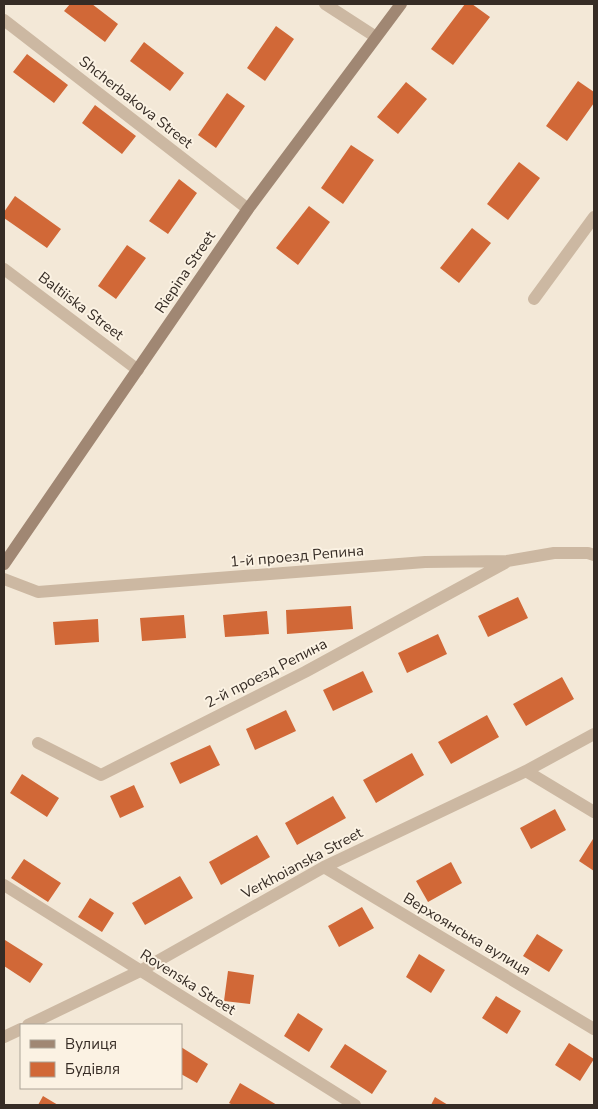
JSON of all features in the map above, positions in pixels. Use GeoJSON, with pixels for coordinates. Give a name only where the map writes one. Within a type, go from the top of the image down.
{"type":"FeatureCollection","features":[{"type":"Feature","properties":{"kind":"street"},"geometry":{"type":"LineString","coordinates":[[325,4],[376,38]]}},
{"type":"Feature","properties":{"kind":"street","name":"Riepina Street"},"geometry":{"type":"LineString","coordinates":[[4,564],[248,209],[401,4]]}},
{"type":"Feature","properties":{"kind":"street","name":"Shcherbakova Street"},"geometry":{"type":"LineString","coordinates":[[4,20],[248,209]]}},
{"type":"Feature","properties":{"kind":"street"},"geometry":{"type":"LineString","coordinates":[[534,299],[594,217]]}},
{"type":"Feature","properties":{"kind":"street","name":"Baltiiska Street"},"geometry":{"type":"LineString","coordinates":[[4,269],[138,370]]}},
{"type":"Feature","properties":{"kind":"street","name":"1-й проезд Репина"},"geometry":{"type":"LineString","coordinates":[[4,579],[38,592],[425,562],[507,562],[554,553],[588,553],[594,555]]}},
{"type":"Feature","properties":{"kind":"street","name":"2-й проезд Репина"},"geometry":{"type":"LineString","coordinates":[[38,743],[101,775],[305,672],[507,562]]}},
{"type":"Feature","properties":{"kind":"street","name":"Verkhoianska Street"},"geometry":{"type":"LineString","coordinates":[[30,1024],[140,971],[324,867],[526,771],[594,734]]}},
{"type":"Feature","properties":{"kind":"street"},"geometry":{"type":"LineString","coordinates":[[526,771],[594,812]]}},
{"type":"Feature","properties":{"kind":"street","name":"Верхоянська вулиця"},"geometry":{"type":"LineString","coordinates":[[324,867],[594,1029]]}},
{"type":"Feature","properties":{"kind":"street","name":"Rovenska Street"},"geometry":{"type":"LineString","coordinates":[[4,885],[355,1105]]}},
{"type":"Feature","properties":{"kind":"street"},"geometry":{"type":"LineString","coordinates":[[4,1037],[20,1029]]}},
{"type":"Feature","properties":{"kind":"building"},"geometry":{"type":"Polygon","coordinates":[[[70,4],[92,4],[118,24],[105,42],[64,11],[70,4]]]}},
{"type":"Feature","properties":{"kind":"building"},"geometry":{"type":"Polygon","coordinates":[[[465,4],[472,4],[490,17],[453,65],[431,49],[465,4]]]}},
{"type":"Feature","properties":{"kind":"building"},"geometry":{"type":"Polygon","coordinates":[[[276,26],[294,39],[265,81],[247,68],[276,26]]]}},
{"type":"Feature","properties":{"kind":"building"},"geometry":{"type":"Polygon","coordinates":[[[144,42],[184,73],[170,91],[130,61],[144,42]]]}},
{"type":"Feature","properties":{"kind":"building"},"geometry":{"type":"Polygon","coordinates":[[[27,54],[68,85],[54,103],[13,72],[27,54]]]}},
{"type":"Feature","properties":{"kind":"building"},"geometry":{"type":"Polygon","coordinates":[[[578,81],[594,92],[594,103],[567,141],[546,126],[578,81]]]}},
{"type":"Feature","properties":{"kind":"building"},"geometry":{"type":"Polygon","coordinates":[[[406,82],[427,99],[398,134],[377,117],[406,82]]]}},
{"type":"Feature","properties":{"kind":"building"},"geometry":{"type":"Polygon","coordinates":[[[227,93],[245,106],[216,148],[198,135],[227,93]]]}},
{"type":"Feature","properties":{"kind":"building"},"geometry":{"type":"Polygon","coordinates":[[[95,105],[136,136],[122,154],[82,123],[95,105]]]}},
{"type":"Feature","properties":{"kind":"building"},"geometry":{"type":"Polygon","coordinates":[[[351,145],[374,160],[343,204],[321,188],[351,145]]]}},
{"type":"Feature","properties":{"kind":"building"},"geometry":{"type":"Polygon","coordinates":[[[519,162],[540,178],[508,220],[487,204],[519,162]]]}},
{"type":"Feature","properties":{"kind":"building"},"geometry":{"type":"Polygon","coordinates":[[[179,179],[197,193],[168,234],[149,221],[179,179]]]}},
{"type":"Feature","properties":{"kind":"building"},"geometry":{"type":"Polygon","coordinates":[[[15,196],[61,229],[47,248],[4,218],[4,212],[15,196]]]}},
{"type":"Feature","properties":{"kind":"building"},"geometry":{"type":"Polygon","coordinates":[[[309,206],[330,222],[298,265],[276,248],[309,206]]]}},
{"type":"Feature","properties":{"kind":"building"},"geometry":{"type":"Polygon","coordinates":[[[472,228],[491,243],[459,283],[440,268],[472,228]]]}},
{"type":"Feature","properties":{"kind":"building"},"geometry":{"type":"Polygon","coordinates":[[[127,245],[146,258],[116,299],[98,286],[127,245]]]}},
{"type":"Feature","properties":{"kind":"building"},"geometry":{"type":"Polygon","coordinates":[[[518,597],[528,618],[488,637],[478,616],[518,597]]]}},
{"type":"Feature","properties":{"kind":"building"},"geometry":{"type":"Polygon","coordinates":[[[351,606],[353,629],[287,634],[286,610],[351,606]]]}},
{"type":"Feature","properties":{"kind":"building"},"geometry":{"type":"Polygon","coordinates":[[[267,611],[269,634],[225,637],[223,615],[267,611]]]}},
{"type":"Feature","properties":{"kind":"building"},"geometry":{"type":"Polygon","coordinates":[[[184,615],[186,638],[142,641],[140,618],[184,615]]]}},
{"type":"Feature","properties":{"kind":"building"},"geometry":{"type":"Polygon","coordinates":[[[98,619],[99,642],[55,645],[53,622],[98,619]]]}},
{"type":"Feature","properties":{"kind":"building"},"geometry":{"type":"Polygon","coordinates":[[[438,634],[447,654],[407,673],[398,653],[438,634]]]}},
{"type":"Feature","properties":{"kind":"building"},"geometry":{"type":"Polygon","coordinates":[[[363,671],[373,692],[333,711],[323,690],[363,671]]]}},
{"type":"Feature","properties":{"kind":"building"},"geometry":{"type":"Polygon","coordinates":[[[562,677],[574,699],[526,726],[513,704],[562,677]]]}},
{"type":"Feature","properties":{"kind":"building"},"geometry":{"type":"Polygon","coordinates":[[[286,710],[296,731],[255,750],[246,729],[286,710]]]}},
{"type":"Feature","properties":{"kind":"building"},"geometry":{"type":"Polygon","coordinates":[[[487,715],[499,737],[451,764],[438,742],[487,715]]]}},
{"type":"Feature","properties":{"kind":"building"},"geometry":{"type":"Polygon","coordinates":[[[210,745],[220,765],[180,784],[170,763],[210,745]]]}},
{"type":"Feature","properties":{"kind":"building"},"geometry":{"type":"Polygon","coordinates":[[[412,753],[424,775],[376,803],[363,780],[412,753]]]}},
{"type":"Feature","properties":{"kind":"building"},"geometry":{"type":"Polygon","coordinates":[[[22,774],[59,798],[47,817],[10,793],[22,774]]]}},
{"type":"Feature","properties":{"kind":"building"},"geometry":{"type":"Polygon","coordinates":[[[134,785],[144,807],[120,818],[110,796],[134,785]]]}},
{"type":"Feature","properties":{"kind":"building"},"geometry":{"type":"Polygon","coordinates":[[[333,796],[346,818],[297,845],[285,823],[333,796]]]}},
{"type":"Feature","properties":{"kind":"building"},"geometry":{"type":"Polygon","coordinates":[[[555,809],[566,830],[531,849],[520,828],[555,809]]]}},
{"type":"Feature","properties":{"kind":"building"},"geometry":{"type":"Polygon","coordinates":[[[257,835],[270,857],[221,885],[209,862],[257,835]]]}},
{"type":"Feature","properties":{"kind":"building"},"geometry":{"type":"Polygon","coordinates":[[[594,840],[594,871],[579,861],[594,840]]]}},
{"type":"Feature","properties":{"kind":"building"},"geometry":{"type":"Polygon","coordinates":[[[24,859],[61,883],[48,902],[11,878],[24,859]]]}},
{"type":"Feature","properties":{"kind":"building"},"geometry":{"type":"Polygon","coordinates":[[[451,862],[462,883],[428,902],[416,881],[451,862]]]}},
{"type":"Feature","properties":{"kind":"building"},"geometry":{"type":"Polygon","coordinates":[[[180,876],[193,898],[145,925],[132,903],[180,876]]]}},
{"type":"Feature","properties":{"kind":"building"},"geometry":{"type":"Polygon","coordinates":[[[90,898],[114,913],[102,932],[78,917],[90,898]]]}},
{"type":"Feature","properties":{"kind":"building"},"geometry":{"type":"Polygon","coordinates":[[[362,907],[374,928],[339,947],[328,926],[362,907]]]}},
{"type":"Feature","properties":{"kind":"building"},"geometry":{"type":"Polygon","coordinates":[[[537,934],[563,950],[549,972],[523,956],[537,934]]]}},
{"type":"Feature","properties":{"kind":"building"},"geometry":{"type":"Polygon","coordinates":[[[5,940],[43,964],[30,983],[4,966],[5,940]]]}},
{"type":"Feature","properties":{"kind":"building"},"geometry":{"type":"Polygon","coordinates":[[[419,954],[445,970],[431,993],[406,977],[419,954]]]}},
{"type":"Feature","properties":{"kind":"building"},"geometry":{"type":"Polygon","coordinates":[[[228,971],[254,975],[250,1004],[224,1001],[228,971]]]}},
{"type":"Feature","properties":{"kind":"building"},"geometry":{"type":"Polygon","coordinates":[[[496,996],[521,1011],[507,1034],[482,1018],[496,996]]]}},
{"type":"Feature","properties":{"kind":"building"},"geometry":{"type":"Polygon","coordinates":[[[298,1013],[323,1029],[309,1052],[284,1036],[298,1013]]]}},
{"type":"Feature","properties":{"kind":"building"},"geometry":{"type":"Polygon","coordinates":[[[569,1043],[594,1059],[580,1081],[555,1065],[569,1043]]]}},
{"type":"Feature","properties":{"kind":"building"},"geometry":{"type":"Polygon","coordinates":[[[345,1044],[387,1071],[372,1094],[330,1067],[345,1044]]]}},
{"type":"Feature","properties":{"kind":"building"},"geometry":{"type":"Polygon","coordinates":[[[182,1048],[208,1064],[197,1083],[182,1075],[182,1048]]]}},
{"type":"Feature","properties":{"kind":"building"},"geometry":{"type":"Polygon","coordinates":[[[240,1083],[277,1105],[233,1105],[229,1103],[240,1083]]]}},
{"type":"Feature","properties":{"kind":"building"},"geometry":{"type":"Polygon","coordinates":[[[43,1096],[58,1105],[38,1105],[43,1096]]]}},
{"type":"Feature","properties":{"kind":"building"},"geometry":{"type":"Polygon","coordinates":[[[435,1097],[448,1105],[431,1105],[435,1097]]]}}]}
